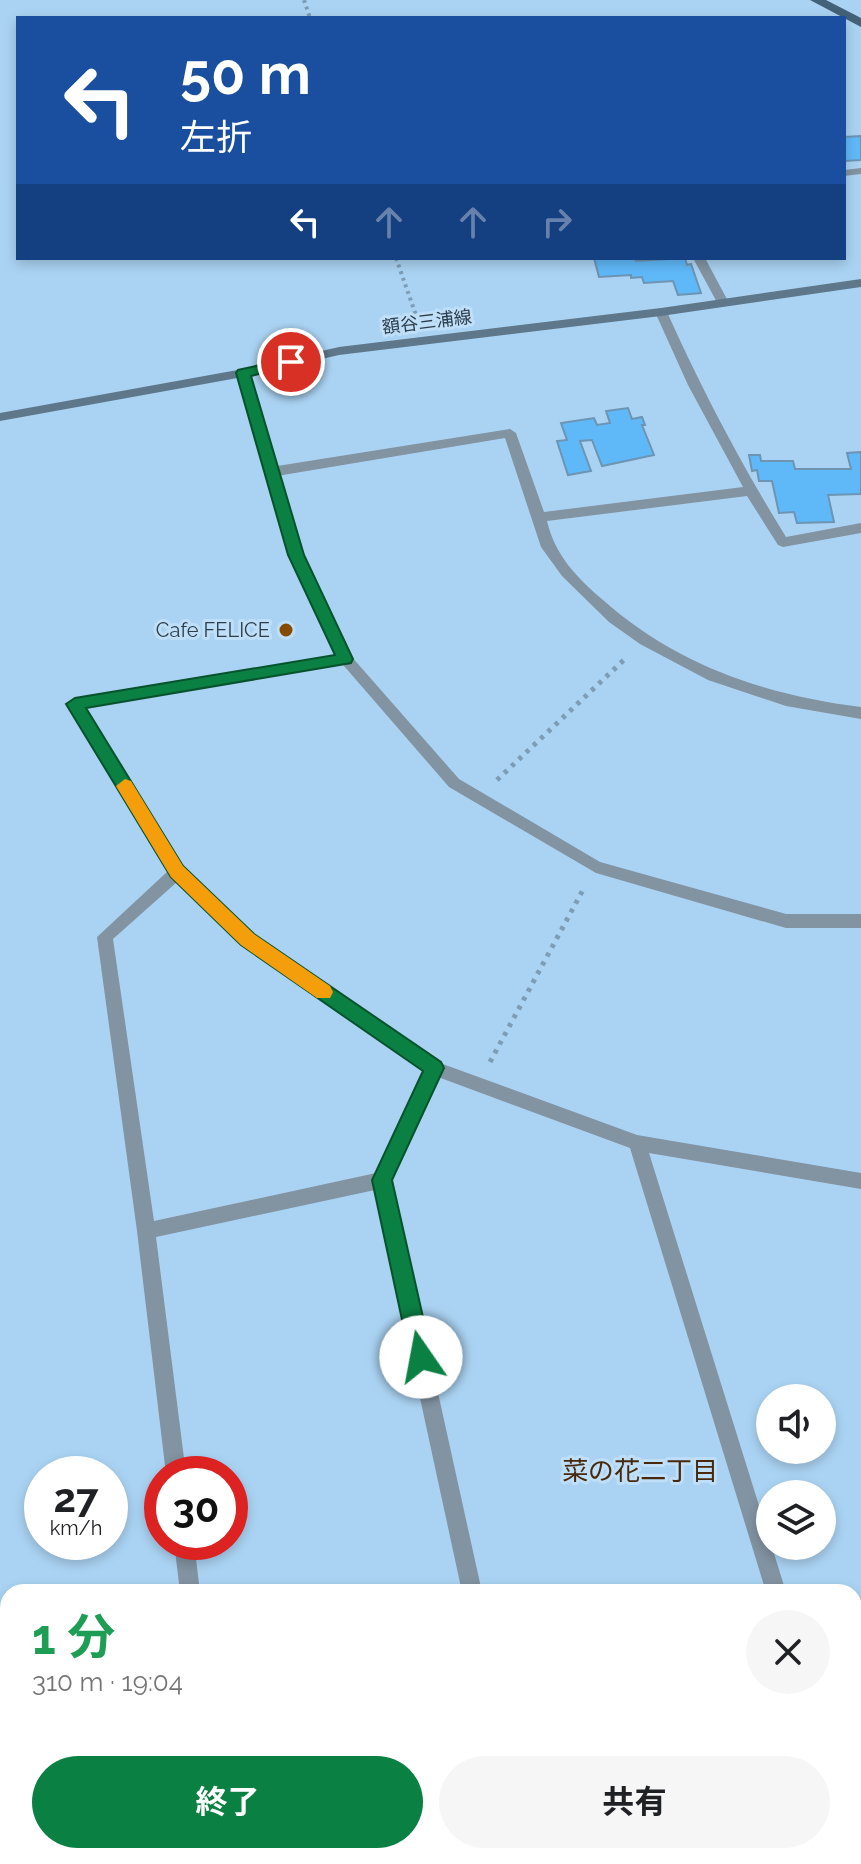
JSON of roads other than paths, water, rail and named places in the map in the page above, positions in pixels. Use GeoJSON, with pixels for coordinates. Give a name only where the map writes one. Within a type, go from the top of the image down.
{"type":"FeatureCollection","features":[{"type":"Feature","properties":{"kind":"main road"},"geometry":{"type":"LineString","coordinates":[[816,0],[861,23]]}},
{"type":"Feature","properties":{"kind":"main road","name":"額谷三浦線"},"geometry":{"type":"LineString","coordinates":[[0,417],[243,373],[339,351],[661,312],[861,283]]}},
{"type":"Feature","properties":{"kind":"street"},"geometry":{"type":"LineString","coordinates":[[700,260],[723,303]]}},
{"type":"Feature","properties":{"kind":"street"},"geometry":{"type":"LineString","coordinates":[[661,312],[694,385],[751,491],[783,542],[861,528]]}},
{"type":"Feature","properties":{"kind":"street"},"geometry":{"type":"LineString","coordinates":[[243,373],[296,555],[345,659],[454,783],[596,867],[786,921],[861,921]]}},
{"type":"Feature","properties":{"kind":"street"},"geometry":{"type":"LineString","coordinates":[[271,472],[510,433],[549,551],[605,612],[645,641],[711,677],[775,696],[861,713]]}},
{"type":"Feature","properties":{"kind":"street"},"geometry":{"type":"LineString","coordinates":[[539,517],[751,491]]}},
{"type":"Feature","properties":{"kind":"street"},"geometry":{"type":"LineString","coordinates":[[345,659],[75,704],[177,872],[247,939],[434,1068],[637,1143],[861,1181]]}},
{"type":"Feature","properties":{"kind":"street"},"geometry":{"type":"LineString","coordinates":[[174,1456],[105,937],[177,872]]}},
{"type":"Feature","properties":{"kind":"street"},"geometry":{"type":"LineString","coordinates":[[434,1068],[382,1180],[470,1584]]}},
{"type":"Feature","properties":{"kind":"street"},"geometry":{"type":"LineString","coordinates":[[637,1143],[774,1584]]}},
{"type":"Feature","properties":{"kind":"street"},"geometry":{"type":"LineString","coordinates":[[146,1231],[382,1180]]}},
{"type":"Feature","properties":{"kind":"street"},"geometry":{"type":"LineString","coordinates":[[186,1560],[189,1584]]}},
{"type":"Feature","properties":{"kind":"place","name":"Cafe FELICE"},"geometry":{"type":"Point","coordinates":[286,630]}},
{"type":"Feature","properties":{"kind":"district","name":"菜の花二丁目"},"geometry":{"type":"Point","coordinates":[640,1471]}}]}
